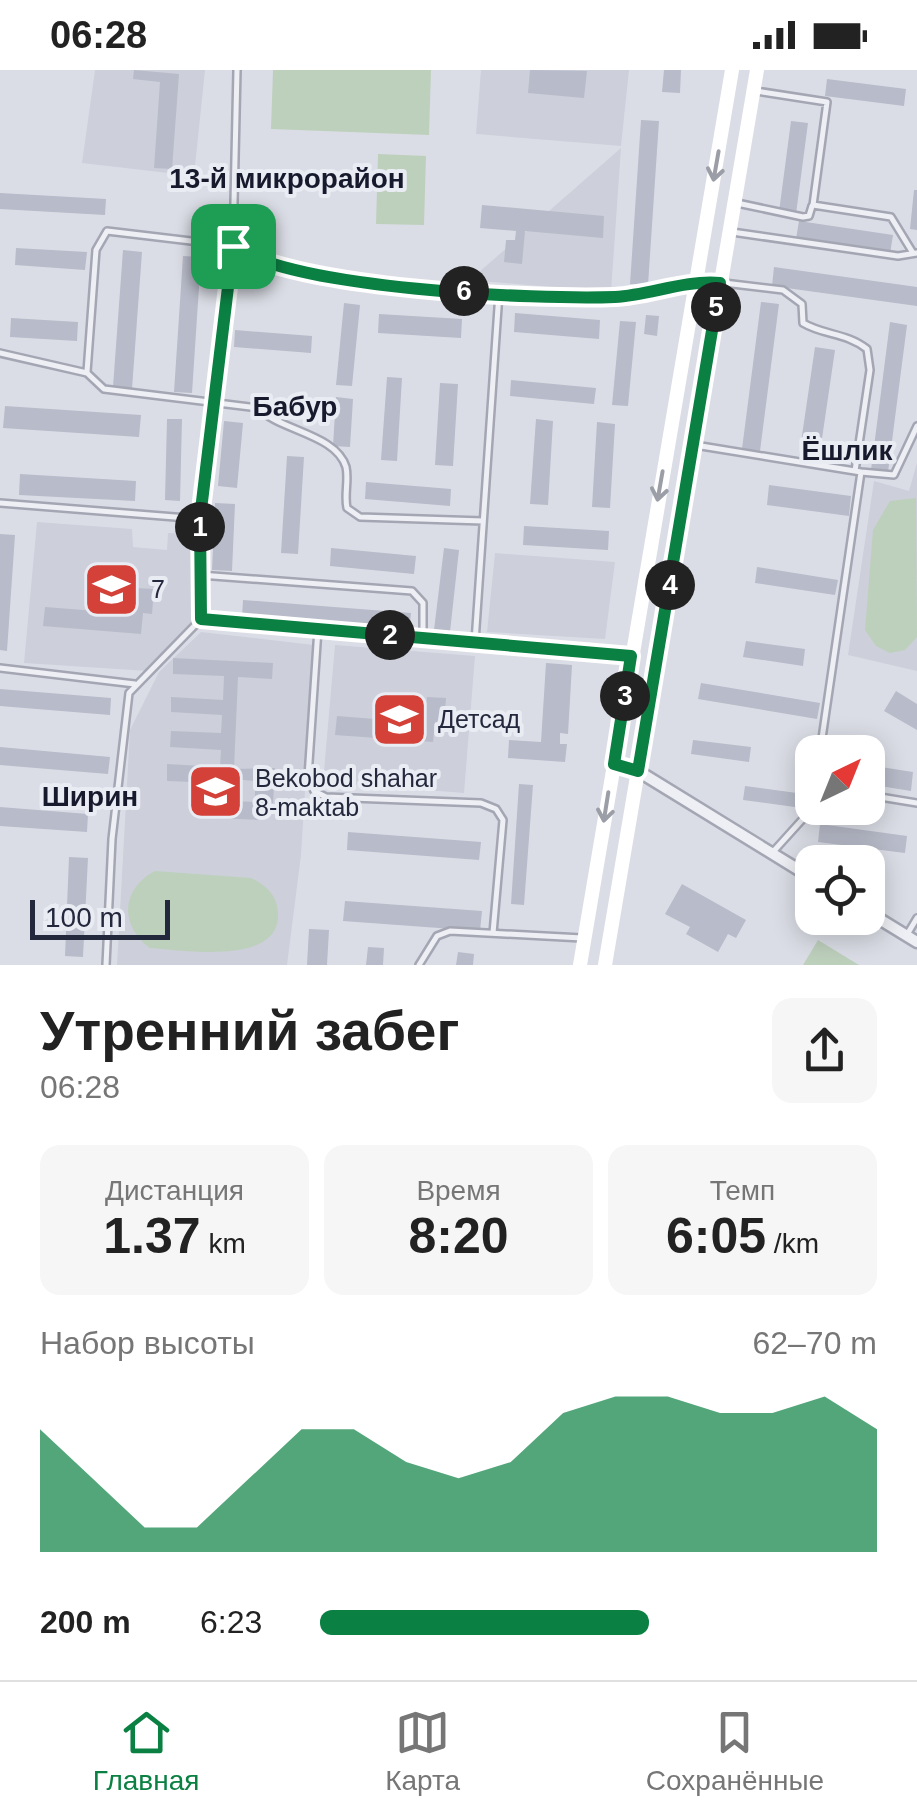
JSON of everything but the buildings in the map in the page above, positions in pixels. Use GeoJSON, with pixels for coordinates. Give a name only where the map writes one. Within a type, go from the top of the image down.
{"type":"FeatureCollection","features":[{"type":"Feature","properties":{"kind":"street"},"geometry":{"type":"LineString","coordinates":[[580,965],[732,70]]}},
{"type":"Feature","properties":{"kind":"street"},"geometry":{"type":"LineString","coordinates":[[606,965],[756,70]]}},
{"type":"Feature","properties":{"kind":"street"},"geometry":{"type":"LineString","coordinates":[[696,281],[720,283]]}},
{"type":"Feature","properties":{"kind":"street"},"geometry":{"type":"LineString","coordinates":[[631,656],[658,658]]}},
{"type":"Feature","properties":{"kind":"street"},"geometry":{"type":"LineString","coordinates":[[614,764],[638,771],[795,867]]}},
{"type":"Feature","properties":{"kind":"street"},"geometry":{"type":"LineString","coordinates":[[885,922],[912,939]]}},
{"type":"Feature","properties":{"kind":"lane"},"geometry":{"type":"LineString","coordinates":[[106,965],[112,839],[128,693],[172,653],[201,619],[200,518],[233,246],[237,70]]}},
{"type":"Feature","properties":{"kind":"lane"},"geometry":{"type":"LineString","coordinates":[[734,202],[803,216],[809,216],[813,205],[826,102],[753,90]]}},
{"type":"Feature","properties":{"kind":"lane"},"geometry":{"type":"LineString","coordinates":[[729,232],[898,256],[915,253],[891,216],[813,205]]}},
{"type":"Feature","properties":{"kind":"lane"},"geometry":{"type":"LineString","coordinates":[[87,374],[96,250],[106,231],[233,246],[286,269],[382,285],[618,297],[696,281]]}},
{"type":"Feature","properties":{"kind":"lane"},"geometry":{"type":"LineString","coordinates":[[720,283],[784,290],[802,304],[803,323],[809,328],[834,331],[867,348],[870,370],[822,735]]}},
{"type":"Feature","properties":{"kind":"lane"},"geometry":{"type":"LineString","coordinates":[[475,642],[500,293]]}},
{"type":"Feature","properties":{"kind":"lane"},"geometry":{"type":"LineString","coordinates":[[0,353],[87,374],[104,389],[258,408],[268,418],[316,438],[337,454],[346,468],[347,508],[360,517],[483,522]]}},
{"type":"Feature","properties":{"kind":"lane"},"geometry":{"type":"LineString","coordinates":[[693,445],[894,475],[917,429]]}},
{"type":"Feature","properties":{"kind":"lane"},"geometry":{"type":"LineString","coordinates":[[0,502],[200,518]]}},
{"type":"Feature","properties":{"kind":"lane"},"geometry":{"type":"LineString","coordinates":[[200,575],[412,591],[423,603],[423,638]]}},
{"type":"Feature","properties":{"kind":"lane"},"geometry":{"type":"LineString","coordinates":[[201,619],[631,656]]}},
{"type":"Feature","properties":{"kind":"lane"},"geometry":{"type":"LineString","coordinates":[[318,629],[308,778],[314,791],[326,797],[481,804],[496,810],[503,820],[494,933]]}},
{"type":"Feature","properties":{"kind":"lane"},"geometry":{"type":"LineString","coordinates":[[0,668],[135,684]]}},
{"type":"Feature","properties":{"kind":"lane"},"geometry":{"type":"LineString","coordinates":[[885,798],[917,803]]}},
{"type":"Feature","properties":{"kind":"lane"},"geometry":{"type":"LineString","coordinates":[[772,853],[797,825]]}},
{"type":"Feature","properties":{"kind":"lane"},"geometry":{"type":"LineString","coordinates":[[912,939],[917,918]]}},
{"type":"Feature","properties":{"kind":"lane"},"geometry":{"type":"LineString","coordinates":[[419,965],[437,936],[450,931],[584,938]]}},
{"type":"Feature","properties":{"kind":"shaded area"},"geometry":{"type":"Polygon","coordinates":[[[95,70],[205,70],[194,176],[82,163],[95,70]]]}},
{"type":"Feature","properties":{"kind":"shaded area"},"geometry":{"type":"Polygon","coordinates":[[[481,70],[629,70],[621,146],[476,134],[481,70]]]}},
{"type":"Feature","properties":{"kind":"shaded area"},"geometry":{"type":"Polygon","coordinates":[[[621,148],[611,292],[470,280],[621,148]]]}},
{"type":"Feature","properties":{"kind":"shaded area"},"geometry":{"type":"Polygon","coordinates":[[[917,463],[917,671],[848,655],[874,481],[909,491],[917,463]]]}},
{"type":"Feature","properties":{"kind":"shaded area","name":"7"},"geometry":{"type":"Polygon","coordinates":[[[37,522],[132,529],[133,547],[167,550],[168,533],[195,534],[191,628],[148,671],[24,663],[37,522]]]}},
{"type":"Feature","properties":{"kind":"shaded area"},"geometry":{"type":"Polygon","coordinates":[[[495,553],[615,562],[605,639],[487,632],[495,553]]]}},
{"type":"Feature","properties":{"kind":"shaded area","name":"Bekobod shahar 8-maktab"},"geometry":{"type":"Polygon","coordinates":[[[201,632],[314,645],[301,855],[287,965],[117,965],[130,730],[159,672],[201,632]]]}},
{"type":"Feature","properties":{"kind":"shaded area","name":"Детсад"},"geometry":{"type":"Polygon","coordinates":[[[335,645],[475,656],[464,793],[323,782],[335,645]]]}},
{"type":"Feature","properties":{"kind":"green space"},"geometry":{"type":"Polygon","coordinates":[[[273,70],[431,70],[429,135],[271,129],[273,70]]]}},
{"type":"Feature","properties":{"kind":"green space"},"geometry":{"type":"Polygon","coordinates":[[[378,154],[426,156],[424,225],[376,224],[378,154]]]}},
{"type":"Feature","properties":{"kind":"green space"},"geometry":{"type":"Polygon","coordinates":[[[916,498],[917,637],[905,650],[890,653],[876,646],[865,630],[873,530],[890,501],[916,498]]]}},
{"type":"Feature","properties":{"kind":"green space"},"geometry":{"type":"Polygon","coordinates":[[[155,871],[251,878],[266,888],[276,902],[275,930],[264,941],[229,951],[150,948],[133,929],[128,908],[136,887],[155,871]]]}},
{"type":"Feature","properties":{"kind":"green space"},"geometry":{"type":"Polygon","coordinates":[[[818,940],[859,965],[803,965],[818,940]]]}},
{"type":"Feature","properties":{"kind":"place","name":"7"},"geometry":{"type":"Point","coordinates":[112,589]}},
{"type":"Feature","properties":{"kind":"place","name":"Детсад"},"geometry":{"type":"Point","coordinates":[399,719]}},
{"type":"Feature","properties":{"kind":"place","name":"Bekobod shahar 8-maktab"},"geometry":{"type":"Point","coordinates":[216,792]}},
{"type":"Feature","properties":{"kind":"district","name":"13-й микрорайон"},"geometry":{"type":"Point","coordinates":[287,178]}},
{"type":"Feature","properties":{"kind":"district","name":"Бабур"},"geometry":{"type":"Point","coordinates":[295,406]}},
{"type":"Feature","properties":{"kind":"district","name":"Ёшлик"},"geometry":{"type":"Point","coordinates":[847,450]}},
{"type":"Feature","properties":{"kind":"district","name":"Ширин"},"geometry":{"type":"Point","coordinates":[90,796]}},
{"type":"Feature","properties":{"kind":"route"},"geometry":{"type":"LineString","coordinates":[[233,246],[286,269],[382,285],[618,297],[696,281],[720,283],[638,771],[614,764],[631,656],[201,619],[200,518],[233,246]]}}]}
